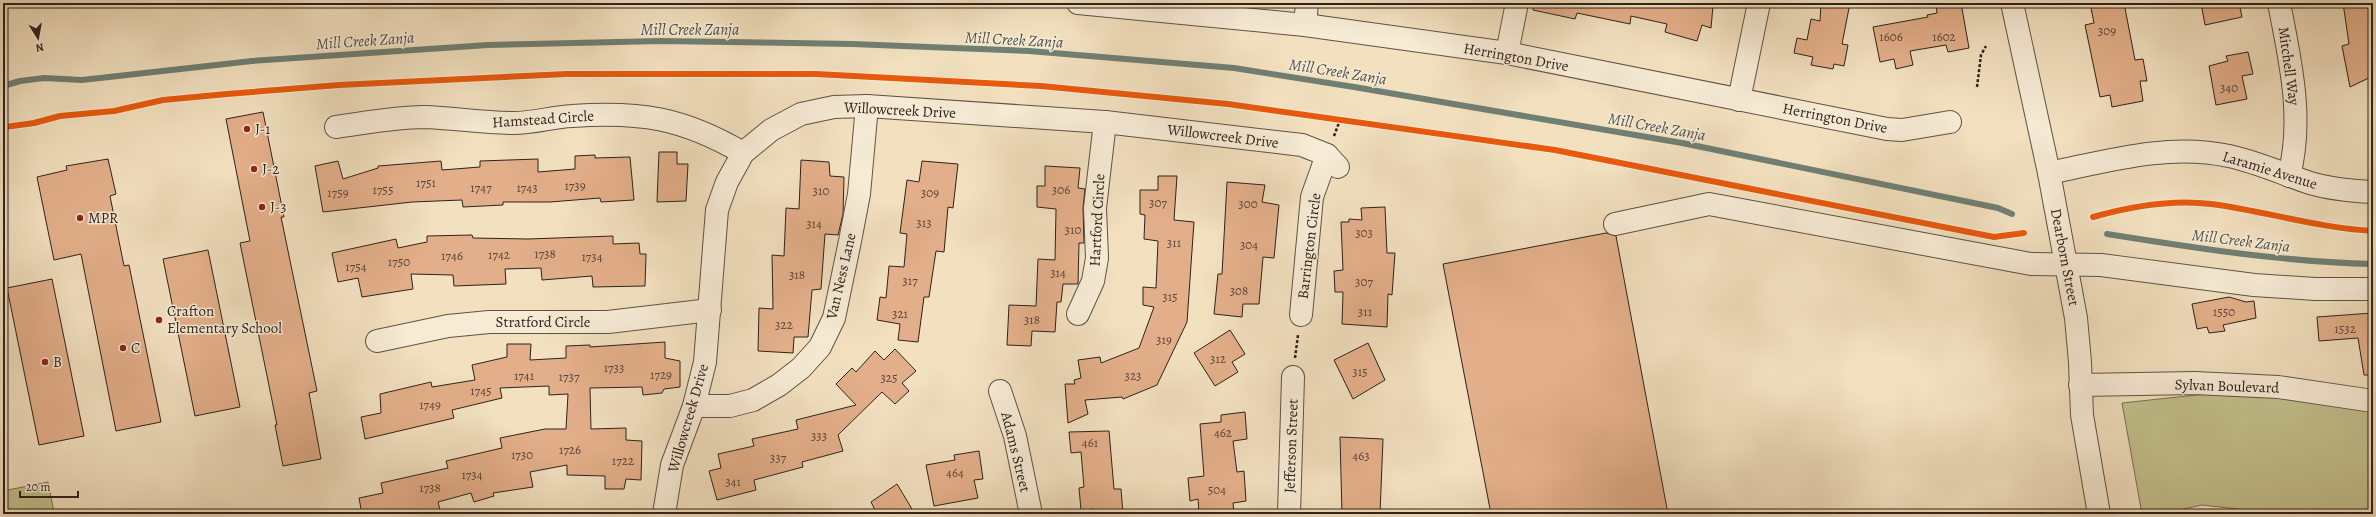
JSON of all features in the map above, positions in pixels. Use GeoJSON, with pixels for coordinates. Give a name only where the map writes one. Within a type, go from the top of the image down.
{"type":"FeatureCollection","features":[{"type":"Feature","properties":{"kind":"street","name":"Herrington Drive"},"geometry":{"type":"LineString","coordinates":[[1078,3],[1305,25],[1507,53],[1887,129],[1902,130],[1950,122]]}},
{"type":"Feature","properties":{"kind":"street"},"geometry":{"type":"LineString","coordinates":[[1305,25],[1307,3]]}},
{"type":"Feature","properties":{"kind":"street"},"geometry":{"type":"LineString","coordinates":[[1507,53],[1517,3]]}},
{"type":"Feature","properties":{"kind":"street"},"geometry":{"type":"LineString","coordinates":[[1739,100],[1759,3]]}},
{"type":"Feature","properties":{"kind":"street","name":"Dearborn Street"},"geometry":{"type":"LineString","coordinates":[[2012,3],[2049,173],[2079,340],[2083,422],[2099,514]]}},
{"type":"Feature","properties":{"kind":"street","name":"Mitchell Way"},"geometry":{"type":"LineString","coordinates":[[2278,3],[2296,97],[2295,153],[2289,176]]}},
{"type":"Feature","properties":{"kind":"street","name":"Willowcreek Drive"},"geometry":{"type":"LineString","coordinates":[[664,514],[672,465],[694,406],[705,362],[717,210],[727,182],[743,153],[771,130],[801,114],[834,107],[867,106],[1105,122],[1302,145],[1333,161]]}},
{"type":"Feature","properties":{"kind":"street","name":"Van Ness Lane"},"geometry":{"type":"LineString","coordinates":[[694,406],[730,406],[753,400],[779,385],[801,368],[820,347],[834,318],[850,241],[859,194],[867,106]]}},
{"type":"Feature","properties":{"kind":"street","name":"Hamstead Circle"},"geometry":{"type":"LineString","coordinates":[[336,128],[380,121],[424,117],[487,123],[521,123],[571,116],[621,115],[661,118],[704,132],[743,153]]}},
{"type":"Feature","properties":{"kind":"street","name":"Hartford Circle"},"geometry":{"type":"LineString","coordinates":[[1078,314],[1094,281],[1097,258],[1094,208],[1105,122]]}},
{"type":"Feature","properties":{"kind":"street","name":"Laramie Avenue"},"geometry":{"type":"LineString","coordinates":[[2049,173],[2146,153],[2173,151],[2228,156],[2331,188],[2373,192]]}},
{"type":"Feature","properties":{"kind":"street","name":"Barrington Circle"},"geometry":{"type":"LineString","coordinates":[[1301,315],[1312,197],[1333,161]]}},
{"type":"Feature","properties":{"kind":"street"},"geometry":{"type":"LineString","coordinates":[[1615,224],[1709,204],[2031,264],[2101,264],[2254,285],[2315,289],[2373,289]]}},
{"type":"Feature","properties":{"kind":"street","name":"Stratford Circle"},"geometry":{"type":"LineString","coordinates":[[378,341],[448,326],[490,322],[608,322],[710,310]]}},
{"type":"Feature","properties":{"kind":"street","name":"Jefferson Street"},"geometry":{"type":"LineString","coordinates":[[1289,514],[1293,377]]}},
{"type":"Feature","properties":{"kind":"street","name":"Sylvan Boulevard"},"geometry":{"type":"LineString","coordinates":[[2080,385],[2195,383],[2278,387],[2373,401]]}},
{"type":"Feature","properties":{"kind":"street","name":"Adams Street"},"geometry":{"type":"LineString","coordinates":[[1000,392],[1015,436],[1031,514]]}},
{"type":"Feature","properties":{"kind":"path"},"geometry":{"type":"LineString","coordinates":[[1977,87],[1981,56],[1986,46]]}},
{"type":"Feature","properties":{"kind":"path"},"geometry":{"type":"LineString","coordinates":[[2094,217],[2130,207],[2182,203],[2211,204],[2308,224],[2373,231]]}},
{"type":"Feature","properties":{"kind":"path"},"geometry":{"type":"LineString","coordinates":[[1293,377],[1301,315]]}},
{"type":"Feature","properties":{"kind":"shaded area"},"geometry":{"type":"Polygon","coordinates":[[[2215,393],[2284,397],[2373,409],[2373,514],[2282,514],[2202,505],[2161,514],[2142,514],[2122,403],[2215,393]]]}},
{"type":"Feature","properties":{"kind":"shaded area"},"geometry":{"type":"Polygon","coordinates":[[[48,482],[54,512],[8,514],[3,491],[48,482]]]}},
{"type":"Feature","properties":{"kind":"building"},"geometry":{"type":"Polygon","coordinates":[[[1534,3],[1704,3],[1713,6],[1711,28],[1702,25],[1697,41],[1665,32],[1667,24],[1631,16],[1630,24],[1577,13],[1575,19],[1533,10],[1534,3]]]}},
{"type":"Feature","properties":{"kind":"building"},"geometry":{"type":"Polygon","coordinates":[[[1821,3],[1850,3],[1842,44],[1848,45],[1844,66],[1834,64],[1833,69],[1811,65],[1813,57],[1794,53],[1797,38],[1807,40],[1811,19],[1820,21],[1821,3]]]}},
{"type":"Feature","properties":{"kind":"building"},"geometry":{"type":"Polygon","coordinates":[[[1936,3],[1961,3],[1969,48],[1948,52],[1946,45],[1910,51],[1913,65],[1896,69],[1894,59],[1880,62],[1873,27],[1928,17],[1927,15],[1937,13],[1936,3]]]}},
{"type":"Feature","properties":{"kind":"building"},"geometry":{"type":"Polygon","coordinates":[[[2090,3],[2124,3],[2135,60],[2143,59],[2147,81],[2140,81],[2143,101],[2112,107],[2110,95],[2100,97],[2085,25],[2094,23],[2090,3]]]}},
{"type":"Feature","properties":{"kind":"building"},"geometry":{"type":"Polygon","coordinates":[[[2201,3],[2239,3],[2242,17],[2205,25],[2201,3]]]}},
{"type":"Feature","properties":{"kind":"building"},"geometry":{"type":"Polygon","coordinates":[[[2343,3],[2373,3],[2373,76],[2350,87],[2342,46],[2349,44],[2343,3]]]}},
{"type":"Feature","properties":{"kind":"building"},"geometry":{"type":"Polygon","coordinates":[[[2248,52],[2253,74],[2242,76],[2247,99],[2216,105],[2209,66],[2228,61],[2226,56],[2248,52]]]}},
{"type":"Feature","properties":{"kind":"building"},"geometry":{"type":"Polygon","coordinates":[[[263,112],[284,217],[281,217],[317,391],[309,393],[321,459],[283,466],[275,425],[277,425],[240,243],[250,241],[226,119],[263,112]]]}},
{"type":"Feature","properties":{"kind":"building"},"geometry":{"type":"Polygon","coordinates":[[[659,152],[677,152],[677,164],[688,164],[686,201],[657,202],[659,152]]]}},
{"type":"Feature","properties":{"kind":"building"},"geometry":{"type":"Polygon","coordinates":[[[595,155],[595,158],[630,157],[634,200],[601,202],[600,198],[550,202],[503,202],[503,205],[463,207],[462,200],[412,202],[323,212],[315,166],[338,161],[343,179],[378,168],[378,166],[441,161],[442,170],[480,167],[480,161],[538,159],[538,172],[575,169],[575,156],[595,155]]]}},
{"type":"Feature","properties":{"kind":"building"},"geometry":{"type":"Polygon","coordinates":[[[108,159],[116,194],[110,196],[124,266],[129,265],[161,422],[116,431],[81,254],[54,260],[37,177],[67,170],[66,166],[108,159]]]}},
{"type":"Feature","properties":{"kind":"building"},"geometry":{"type":"Polygon","coordinates":[[[801,160],[829,162],[830,176],[844,177],[843,214],[838,235],[825,234],[821,289],[812,290],[808,337],[794,337],[793,353],[758,351],[759,308],[773,309],[772,255],[784,256],[786,208],[799,209],[801,160]]]}},
{"type":"Feature","properties":{"kind":"building"},"geometry":{"type":"Polygon","coordinates":[[[922,161],[958,164],[953,208],[948,207],[944,252],[936,251],[929,297],[924,297],[918,342],[898,340],[900,324],[877,320],[880,297],[886,298],[889,266],[904,267],[907,234],[900,233],[907,180],[919,182],[922,161]]]}},
{"type":"Feature","properties":{"kind":"building"},"geometry":{"type":"Polygon","coordinates":[[[1045,166],[1080,168],[1078,188],[1085,189],[1083,208],[1084,243],[1079,243],[1078,284],[1063,284],[1061,302],[1057,302],[1055,332],[1032,331],[1031,346],[1007,345],[1009,305],[1036,306],[1038,259],[1055,260],[1056,209],[1037,207],[1037,186],[1045,186],[1045,166]]]}},
{"type":"Feature","properties":{"kind":"building"},"geometry":{"type":"Polygon","coordinates":[[[1158,176],[1177,176],[1174,220],[1194,222],[1187,322],[1157,385],[1123,399],[1122,397],[1085,400],[1088,414],[1068,423],[1065,384],[1075,384],[1074,380],[1081,378],[1078,360],[1100,357],[1101,363],[1139,348],[1154,307],[1143,305],[1143,287],[1156,288],[1158,241],[1144,239],[1145,215],[1140,214],[1140,190],[1158,190],[1158,176]]]}},
{"type":"Feature","properties":{"kind":"building"},"geometry":{"type":"Polygon","coordinates":[[[1227,182],[1265,185],[1262,202],[1279,205],[1274,258],[1263,257],[1259,304],[1243,304],[1242,317],[1214,314],[1218,274],[1222,274],[1227,182]]]}},
{"type":"Feature","properties":{"kind":"building"},"geometry":{"type":"Polygon","coordinates":[[[1385,207],[1387,253],[1395,253],[1392,295],[1388,294],[1387,327],[1342,324],[1343,292],[1335,292],[1334,271],[1343,270],[1341,222],[1349,222],[1349,219],[1362,220],[1361,208],[1385,207]]]}},
{"type":"Feature","properties":{"kind":"building"},"geometry":{"type":"Polygon","coordinates":[[[1606,233],[1616,236],[1668,514],[1491,514],[1443,264],[1606,233]]]}},
{"type":"Feature","properties":{"kind":"building"},"geometry":{"type":"Polygon","coordinates":[[[472,235],[473,238],[528,239],[613,236],[613,244],[639,243],[640,254],[646,254],[645,286],[593,287],[592,276],[542,280],[541,268],[505,269],[506,284],[454,286],[453,275],[411,274],[413,289],[362,297],[358,278],[338,282],[332,253],[396,239],[398,248],[427,242],[427,236],[472,235]]]}},
{"type":"Feature","properties":{"kind":"building"},"geometry":{"type":"Polygon","coordinates":[[[208,250],[240,407],[195,416],[163,259],[208,250]]]}},
{"type":"Feature","properties":{"kind":"building","name":"B"},"geometry":{"type":"Polygon","coordinates":[[[52,279],[84,436],[39,445],[7,288],[52,279]]]}},
{"type":"Feature","properties":{"kind":"building"},"geometry":{"type":"Polygon","coordinates":[[[2229,297],[2246,302],[2254,301],[2256,318],[2223,325],[2225,331],[2209,333],[2207,327],[2197,329],[2192,304],[2229,297]]]}},
{"type":"Feature","properties":{"kind":"building"},"geometry":{"type":"Polygon","coordinates":[[[2373,313],[2373,375],[2364,375],[2358,338],[2319,341],[2317,317],[2373,313]]]}},
{"type":"Feature","properties":{"kind":"building"},"geometry":{"type":"Polygon","coordinates":[[[1230,330],[1245,354],[1232,362],[1238,372],[1215,386],[1194,353],[1230,330]]]}},
{"type":"Feature","properties":{"kind":"building"},"geometry":{"type":"Polygon","coordinates":[[[665,342],[665,358],[680,361],[680,387],[664,389],[662,393],[643,395],[642,387],[590,388],[591,429],[626,428],[626,440],[642,441],[641,480],[626,479],[624,489],[605,489],[605,476],[567,475],[567,465],[530,472],[533,487],[493,493],[494,496],[474,502],[471,493],[438,502],[441,514],[362,514],[359,498],[383,493],[381,483],[448,468],[446,461],[502,448],[500,438],[545,429],[566,429],[568,394],[549,395],[549,386],[500,388],[502,398],[452,410],[454,418],[365,439],[361,417],[381,413],[380,394],[431,382],[432,387],[475,380],[472,365],[507,357],[507,344],[531,344],[530,360],[566,358],[566,346],[590,345],[590,347],[665,342]]]}},
{"type":"Feature","properties":{"kind":"building"},"geometry":{"type":"Polygon","coordinates":[[[1368,343],[1385,380],[1353,399],[1334,360],[1368,343]]]}},
{"type":"Feature","properties":{"kind":"building"},"geometry":{"type":"Polygon","coordinates":[[[895,349],[916,371],[902,383],[909,391],[895,404],[882,392],[838,435],[843,451],[802,462],[803,467],[754,480],[756,490],[717,500],[709,471],[721,468],[718,454],[754,446],[752,439],[798,429],[796,420],[856,405],[836,384],[852,368],[856,372],[875,351],[884,360],[895,349]]]}},
{"type":"Feature","properties":{"kind":"building"},"geometry":{"type":"Polygon","coordinates":[[[1245,412],[1247,439],[1233,441],[1237,472],[1244,471],[1246,501],[1233,503],[1234,514],[1199,514],[1198,499],[1190,501],[1188,478],[1204,476],[1200,424],[1221,422],[1221,415],[1245,412]]]}},
{"type":"Feature","properties":{"kind":"building"},"geometry":{"type":"Polygon","coordinates":[[[1109,431],[1114,489],[1121,489],[1123,514],[1094,514],[1094,509],[1081,510],[1079,488],[1084,487],[1081,452],[1071,453],[1069,432],[1109,431]]]}},
{"type":"Feature","properties":{"kind":"building"},"geometry":{"type":"Polygon","coordinates":[[[1340,437],[1383,439],[1380,514],[1342,514],[1340,437]]]}},
{"type":"Feature","properties":{"kind":"building"},"geometry":{"type":"Polygon","coordinates":[[[979,451],[983,479],[974,480],[978,498],[934,506],[926,465],[955,460],[954,455],[979,451]]]}},
{"type":"Feature","properties":{"kind":"building"},"geometry":{"type":"Polygon","coordinates":[[[897,484],[915,514],[877,514],[871,502],[897,484]]]}},
{"type":"Feature","properties":{"kind":"waterway","name":"Mill Creek Zanja"},"geometry":{"type":"LineString","coordinates":[[3,86],[20,81],[44,78],[82,80],[252,61],[488,45],[661,41],[852,44],[1029,51],[1234,68],[1354,87],[1682,143],[1998,208],[2012,214]]}},
{"type":"Feature","properties":{"kind":"waterway","name":"Mill Creek Zanja"},"geometry":{"type":"LineString","coordinates":[[2107,234],[2206,249],[2273,257],[2340,263],[2373,264]]}},
{"type":"Feature","properties":{"kind":"cycle path"},"geometry":{"type":"LineString","coordinates":[[5,127],[34,123],[60,116],[114,111],[163,100],[339,85],[567,74],[816,74],[1041,86],[1228,104],[1555,150],[1994,237],[2024,233]]}},
{"type":"Feature","properties":{"kind":"cycle path"},"geometry":{"type":"LineString","coordinates":[[2093,217],[2152,204],[2181,202],[2231,207],[2312,223],[2373,231]]}},
{"type":"Feature","properties":{"kind":"place","name":"J-1"},"geometry":{"type":"Point","coordinates":[247,129]}},
{"type":"Feature","properties":{"kind":"place","name":"J-2"},"geometry":{"type":"Point","coordinates":[254,169]}},
{"type":"Feature","properties":{"kind":"place","name":"J-3"},"geometry":{"type":"Point","coordinates":[262,207]}},
{"type":"Feature","properties":{"kind":"place","name":"MPR"},"geometry":{"type":"Point","coordinates":[80,218]}},
{"type":"Feature","properties":{"kind":"place","name":"Crafton Elementary School"},"geometry":{"type":"Point","coordinates":[159,320]}},
{"type":"Feature","properties":{"kind":"place","name":"C"},"geometry":{"type":"Point","coordinates":[123,348]}},
{"type":"Feature","properties":{"kind":"place","name":"B"},"geometry":{"type":"Point","coordinates":[45,362]}}]}
